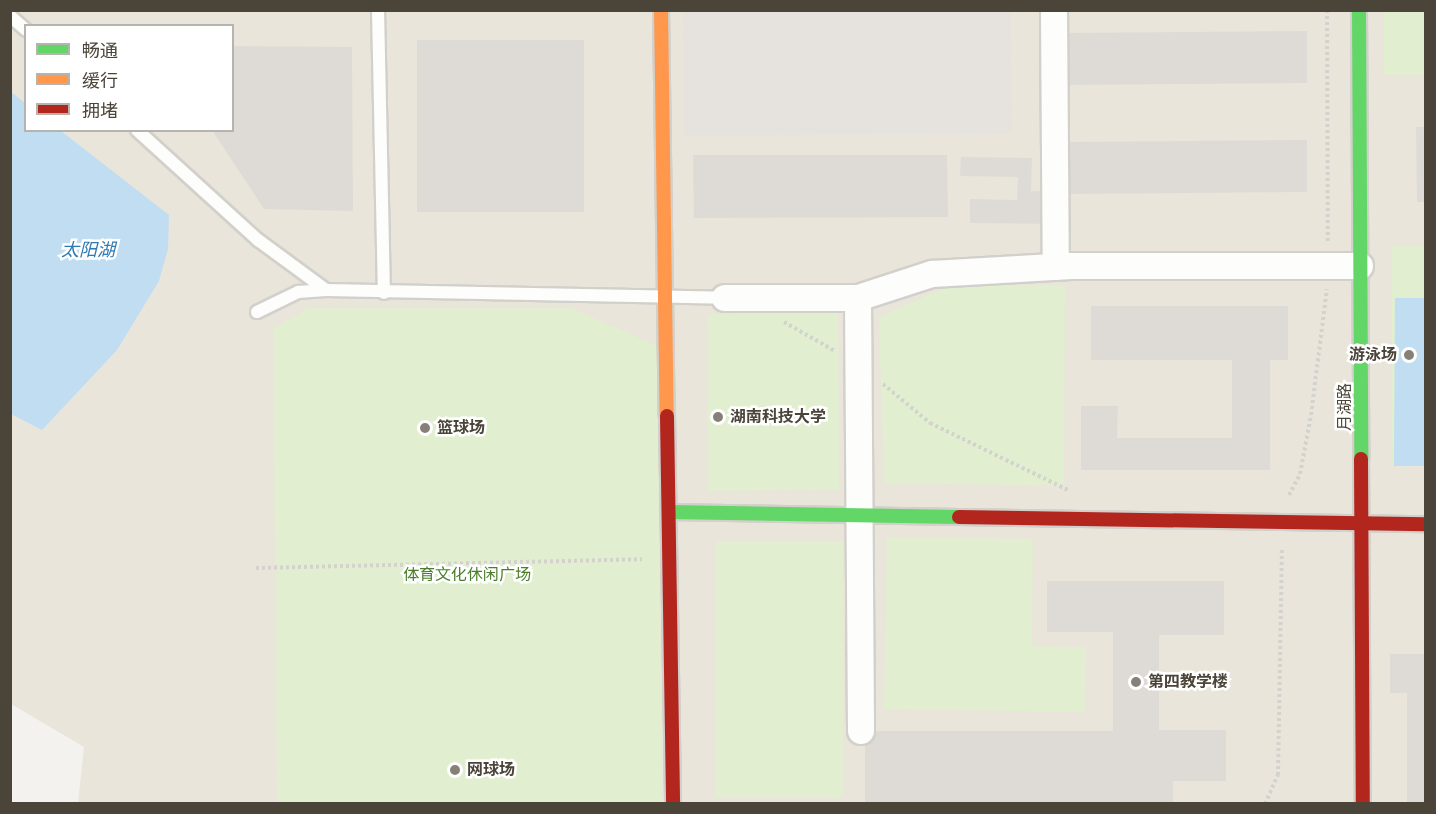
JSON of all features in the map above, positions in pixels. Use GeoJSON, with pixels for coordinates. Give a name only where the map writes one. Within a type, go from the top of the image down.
{"type":"FeatureCollection","features":[{"type":"Feature","properties":{"kind":"street"},"geometry":{"type":"LineString","coordinates":[[661,10],[673,804]]}},
{"type":"Feature","properties":{"kind":"street"},"geometry":{"type":"LineString","coordinates":[[1054,10],[1056,267]]}},
{"type":"Feature","properties":{"kind":"street","name":"月湖路"},"geometry":{"type":"LineString","coordinates":[[1359,10],[1364,804]]}},
{"type":"Feature","properties":{"kind":"street"},"geometry":{"type":"LineString","coordinates":[[724,298],[858,298],[932,274],[1056,267],[1360,266]]}},
{"type":"Feature","properties":{"kind":"street"},"geometry":{"type":"LineString","coordinates":[[858,298],[861,731]]}},
{"type":"Feature","properties":{"kind":"street"},"geometry":{"type":"LineString","coordinates":[[670,512],[1104,517],[1425,524]]}},
{"type":"Feature","properties":{"kind":"lane"},"geometry":{"type":"LineString","coordinates":[[378,10],[384,293]]}},
{"type":"Feature","properties":{"kind":"lane"},"geometry":{"type":"LineString","coordinates":[[10,16],[24,28]]}},
{"type":"Feature","properties":{"kind":"lane"},"geometry":{"type":"LineString","coordinates":[[140,132],[258,240],[326,290]]}},
{"type":"Feature","properties":{"kind":"lane"},"geometry":{"type":"LineString","coordinates":[[256,312],[298,292],[326,290],[384,293],[724,298]]}},
{"type":"Feature","properties":{"kind":"path"},"geometry":{"type":"LineString","coordinates":[[1265,804],[1278,775],[1282,508],[1300,474],[1311,415],[1328,266],[1327,10]]}},
{"type":"Feature","properties":{"kind":"path"},"geometry":{"type":"LineString","coordinates":[[781,321],[859,364],[930,423],[1055,480],[1104,517]]}},
{"type":"Feature","properties":{"kind":"path"},"geometry":{"type":"LineString","coordinates":[[256,568],[670,558]]}},
{"type":"Feature","properties":{"kind":"shaded area","name":"湖南科技大学"},"geometry":{"type":"Polygon","coordinates":[[[11,11],[1425,11],[1425,803],[78,803],[84,747],[11,704],[11,11]]]}},
{"type":"Feature","properties":{"kind":"shaded area"},"geometry":{"type":"Polygon","coordinates":[[[683,11],[1011,11],[1012,134],[684,136],[683,11]]]}},
{"type":"Feature","properties":{"kind":"green space"},"geometry":{"type":"Polygon","coordinates":[[[1384,11],[1425,11],[1425,75],[1383,75],[1384,11]]]}},
{"type":"Feature","properties":{"kind":"green space","name":"游泳场"},"geometry":{"type":"Polygon","coordinates":[[[1392,246],[1425,246],[1425,464],[1392,464],[1392,246]]]}},
{"type":"Feature","properties":{"kind":"green space"},"geometry":{"type":"Polygon","coordinates":[[[951,285],[1065,285],[1064,486],[884,483],[879,317],[951,285]]]}},
{"type":"Feature","properties":{"kind":"green space","name":"体育文化休闲广场"},"geometry":{"type":"Polygon","coordinates":[[[308,308],[571,308],[657,346],[662,803],[277,803],[273,329],[308,308]]]}},
{"type":"Feature","properties":{"kind":"green space"},"geometry":{"type":"Polygon","coordinates":[[[838,313],[839,490],[708,491],[707,314],[838,313]]]}},
{"type":"Feature","properties":{"kind":"green space"},"geometry":{"type":"Polygon","coordinates":[[[887,537],[1033,539],[1032,646],[1086,647],[1085,712],[884,709],[887,537]]]}},
{"type":"Feature","properties":{"kind":"green space"},"geometry":{"type":"Polygon","coordinates":[[[715,541],[843,541],[843,798],[715,798],[715,541]]]}},
{"type":"Feature","properties":{"kind":"water","name":"太阳湖"},"geometry":{"type":"Polygon","coordinates":[[[11,92],[24,102],[24,132],[62,132],[169,215],[168,249],[159,281],[117,350],[42,430],[11,414],[11,92]]]}},
{"type":"Feature","properties":{"kind":"water","name":"游泳场"},"geometry":{"type":"Polygon","coordinates":[[[1395,298],[1425,298],[1425,466],[1394,466],[1395,298]]]}},
{"type":"Feature","properties":{"kind":"building"},"geometry":{"type":"Polygon","coordinates":[[[1307,31],[1307,83],[1069,85],[1068,33],[1307,31]]]}},
{"type":"Feature","properties":{"kind":"building"},"geometry":{"type":"Polygon","coordinates":[[[417,40],[584,40],[584,212],[417,212],[417,40]]]}},
{"type":"Feature","properties":{"kind":"building"},"geometry":{"type":"Polygon","coordinates":[[[234,46],[352,47],[353,211],[264,209],[213,132],[234,132],[234,46]]]}},
{"type":"Feature","properties":{"kind":"building"},"geometry":{"type":"Polygon","coordinates":[[[1416,127],[1426,127],[1426,202],[1417,202],[1416,127]]]}},
{"type":"Feature","properties":{"kind":"building"},"geometry":{"type":"Polygon","coordinates":[[[1307,140],[1307,192],[1069,194],[1068,142],[1307,140]]]}},
{"type":"Feature","properties":{"kind":"building"},"geometry":{"type":"Polygon","coordinates":[[[693,155],[947,155],[948,217],[694,218],[693,155]]]}},
{"type":"Feature","properties":{"kind":"building"},"geometry":{"type":"Polygon","coordinates":[[[961,157],[1032,158],[1031,191],[1053,192],[1053,224],[970,223],[970,199],[1017,200],[1018,177],[960,176],[961,157]]]}},
{"type":"Feature","properties":{"kind":"building"},"geometry":{"type":"Polygon","coordinates":[[[1091,306],[1288,306],[1288,360],[1270,360],[1270,470],[1081,470],[1081,406],[1118,406],[1117,438],[1232,438],[1232,360],[1091,360],[1091,306]]]}},
{"type":"Feature","properties":{"kind":"building","name":"第四教学楼"},"geometry":{"type":"Polygon","coordinates":[[[1047,581],[1224,581],[1224,635],[1159,635],[1159,730],[1226,730],[1226,781],[1173,781],[1173,804],[865,804],[865,731],[1113,731],[1113,632],[1047,632],[1047,581]]]}},
{"type":"Feature","properties":{"kind":"building"},"geometry":{"type":"Polygon","coordinates":[[[1390,654],[1426,654],[1426,804],[1407,804],[1407,693],[1390,693],[1390,654]]]}},
{"type":"Feature","properties":{"kind":"traffic: fast"},"geometry":{"type":"LineString","coordinates":[[1359,10],[1361,459]]}},
{"type":"Feature","properties":{"kind":"traffic: fast"},"geometry":{"type":"LineString","coordinates":[[670,512],[959,517]]}},
{"type":"Feature","properties":{"kind":"traffic: slow"},"geometry":{"type":"LineString","coordinates":[[661,10],[667,416]]}},
{"type":"Feature","properties":{"kind":"traffic: jam"},"geometry":{"type":"LineString","coordinates":[[667,416],[673,804]]}},
{"type":"Feature","properties":{"kind":"traffic: jam"},"geometry":{"type":"LineString","coordinates":[[1361,459],[1363,804]]}},
{"type":"Feature","properties":{"kind":"traffic: jam"},"geometry":{"type":"LineString","coordinates":[[959,517],[1426,524]]}},
{"type":"Feature","properties":{"kind":"place","name":"游泳场"},"geometry":{"type":"Point","coordinates":[1409,355]}},
{"type":"Feature","properties":{"kind":"place","name":"湖南科技大学"},"geometry":{"type":"Point","coordinates":[718,417]}},
{"type":"Feature","properties":{"kind":"place","name":"篮球场"},"geometry":{"type":"Point","coordinates":[425,428]}},
{"type":"Feature","properties":{"kind":"place","name":"第四教学楼"},"geometry":{"type":"Point","coordinates":[1136,682]}},
{"type":"Feature","properties":{"kind":"place","name":"网球场"},"geometry":{"type":"Point","coordinates":[455,770]}}]}
